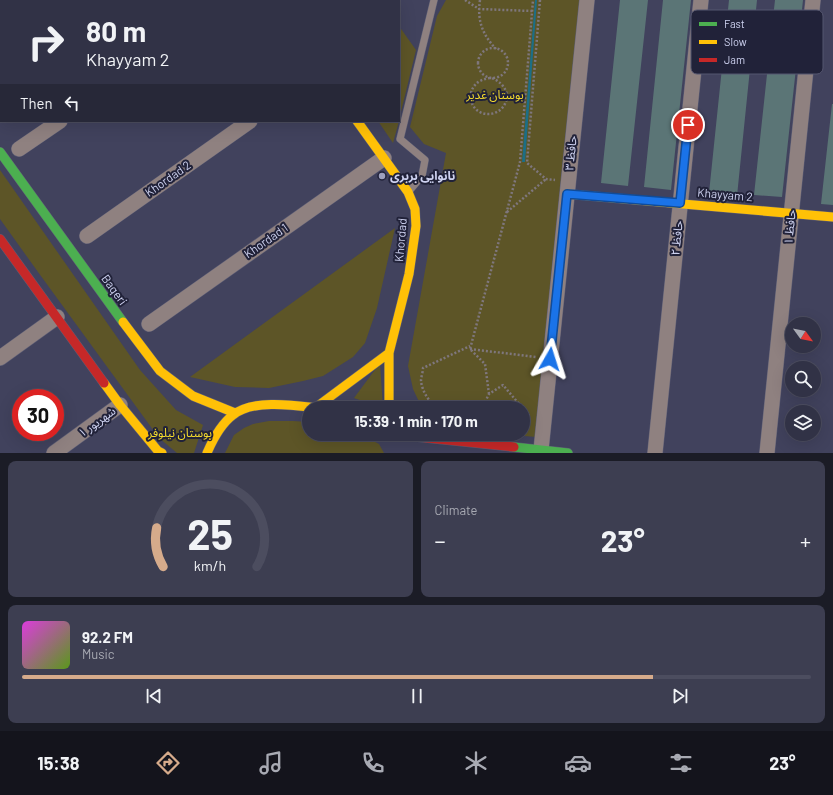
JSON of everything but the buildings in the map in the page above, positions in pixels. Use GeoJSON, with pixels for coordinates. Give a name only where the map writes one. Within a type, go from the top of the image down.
{"type":"FeatureCollection","features":[{"type":"Feature","properties":{"kind":"main road","name":"Khordad"},"geometry":{"type":"LineString","coordinates":[[358,122],[408,192],[415,209],[416,226],[409,274],[389,353],[389,401]]}},
{"type":"Feature","properties":{"kind":"main road","name":"Baqeri"},"geometry":{"type":"LineString","coordinates":[[0,152],[160,372],[193,396],[235,413]]}},
{"type":"Feature","properties":{"kind":"main road","name":"Khayyam 2"},"geometry":{"type":"LineString","coordinates":[[568,187],[680,203],[833,217]]}},
{"type":"Feature","properties":{"kind":"main road"},"geometry":{"type":"LineString","coordinates":[[0,239],[120,405],[162,453]]}},
{"type":"Feature","properties":{"kind":"main road"},"geometry":{"type":"LineString","coordinates":[[325,401],[389,353]]}},
{"type":"Feature","properties":{"kind":"main road"},"geometry":{"type":"LineString","coordinates":[[207,453],[212,441],[222,425],[235,413],[249,407],[270,404],[302,406]]}},
{"type":"Feature","properties":{"kind":"main road"},"geometry":{"type":"LineString","coordinates":[[394,441],[397,445]]}},
{"type":"Feature","properties":{"kind":"main road"},"geometry":{"type":"LineString","coordinates":[[456,441],[568,453]]}},
{"type":"Feature","properties":{"kind":"street","name":"حافظ ۳"},"geometry":{"type":"LineString","coordinates":[[541,450],[587,0]]}},
{"type":"Feature","properties":{"kind":"street","name":"حافظ ۲"},"geometry":{"type":"LineString","coordinates":[[700,10],[701,0]]}},
{"type":"Feature","properties":{"kind":"street","name":"حافظ ۱"},"geometry":{"type":"LineString","coordinates":[[812,10],[813,0]]}},
{"type":"Feature","properties":{"kind":"street","name":"حافظ ۲"},"geometry":{"type":"LineString","coordinates":[[655,453],[693,74]]}},
{"type":"Feature","properties":{"kind":"street","name":"حافظ ۱"},"geometry":{"type":"LineString","coordinates":[[767,453],[806,74]]}},
{"type":"Feature","properties":{"kind":"street"},"geometry":{"type":"LineString","coordinates":[[19,149],[59,122]]}},
{"type":"Feature","properties":{"kind":"street","name":"Khordad 2"},"geometry":{"type":"LineString","coordinates":[[87,236],[249,122]]}},
{"type":"Feature","properties":{"kind":"street","name":"Khordad 1"},"geometry":{"type":"LineString","coordinates":[[149,324],[384,158]]}},
{"type":"Feature","properties":{"kind":"street"},"geometry":{"type":"LineString","coordinates":[[0,358],[56,317]]}},
{"type":"Feature","properties":{"kind":"street","name":"شهریور ۱"},"geometry":{"type":"LineString","coordinates":[[54,453],[120,405]]}},
{"type":"Feature","properties":{"kind":"lane"},"geometry":{"type":"LineString","coordinates":[[408,192],[422,176],[425,160],[400,139],[434,0]]}},
{"type":"Feature","properties":{"kind":"path"},"geometry":{"type":"LineString","coordinates":[[464,0],[479,9],[532,12]]}},
{"type":"Feature","properties":{"kind":"path"},"geometry":{"type":"LineString","coordinates":[[480,0],[480,20],[483,31],[488,40],[504,53],[507,67],[501,75],[491,78],[484,78],[478,81],[471,91],[472,103],[475,108],[486,114],[498,112],[506,102],[507,97],[503,84],[498,81],[491,78],[485,75],[480,71],[478,66],[478,60],[484,50],[496,48]]}},
{"type":"Feature","properties":{"kind":"path"},"geometry":{"type":"LineString","coordinates":[[470,347],[520,162],[533,0]]}},
{"type":"Feature","properties":{"kind":"path"},"geometry":{"type":"LineString","coordinates":[[540,0],[527,163],[546,179],[568,187]]}},
{"type":"Feature","properties":{"kind":"path"},"geometry":{"type":"LineString","coordinates":[[507,97],[525,102]]}},
{"type":"Feature","properties":{"kind":"path"},"geometry":{"type":"LineString","coordinates":[[506,213],[546,179]]}},
{"type":"Feature","properties":{"kind":"path"},"geometry":{"type":"LineString","coordinates":[[470,347],[485,364],[489,394],[486,401]]}},
{"type":"Feature","properties":{"kind":"path"},"geometry":{"type":"LineString","coordinates":[[430,401],[424,392],[421,380],[423,368],[470,347],[550,359]]}},
{"type":"Feature","properties":{"kind":"path"},"geometry":{"type":"LineString","coordinates":[[489,394],[504,385],[517,401]]}},
{"type":"Feature","properties":{"kind":"green space","name":"بوستان غدیر"},"geometry":{"type":"Polygon","coordinates":[[[446,0],[581,0],[537,437],[530,436],[530,401],[419,401],[413,389],[408,366],[446,153],[424,144],[410,127],[437,16],[446,0]]]}},
{"type":"Feature","properties":{"kind":"green space"},"geometry":{"type":"Polygon","coordinates":[[[400,27],[416,50],[400,116],[400,27]]]}},
{"type":"Feature","properties":{"kind":"green space"},"geometry":{"type":"Polygon","coordinates":[[[379,122],[399,122],[393,143],[379,122]]]}},
{"type":"Feature","properties":{"kind":"green space","name":"بوستان نیلوفر"},"geometry":{"type":"Polygon","coordinates":[[[0,170],[140,370],[176,410],[203,425],[194,453],[177,453],[159,438],[0,219],[0,170]]]}},
{"type":"Feature","properties":{"kind":"green space"},"geometry":{"type":"Polygon","coordinates":[[[395,228],[377,308],[365,343],[353,357],[323,376],[269,388],[235,387],[190,377],[395,228]]]}},
{"type":"Feature","properties":{"kind":"green space"},"geometry":{"type":"Polygon","coordinates":[[[380,363],[383,401],[363,401],[354,398],[380,363]]]}},
{"type":"Feature","properties":{"kind":"green space"},"geometry":{"type":"Polygon","coordinates":[[[269,421],[302,422],[302,441],[373,441],[379,444],[384,453],[225,453],[234,435],[253,424],[269,421]]]}},
{"type":"Feature","properties":{"kind":"water"},"geometry":{"type":"Polygon","coordinates":[[[535,0],[537,0],[525,162],[522,162],[535,0]]]}},
{"type":"Feature","properties":{"kind":"traffic: fast"},"geometry":{"type":"LineString","coordinates":[[0,152],[123,322]]}},
{"type":"Feature","properties":{"kind":"traffic: fast"},"geometry":{"type":"LineString","coordinates":[[514,447],[568,453]]}},
{"type":"Feature","properties":{"kind":"traffic: slow"},"geometry":{"type":"LineString","coordinates":[[358,122],[408,192],[415,209],[416,226],[409,274],[389,353],[389,401]]}},
{"type":"Feature","properties":{"kind":"traffic: slow"},"geometry":{"type":"LineString","coordinates":[[567,194],[833,217]]}},
{"type":"Feature","properties":{"kind":"traffic: slow"},"geometry":{"type":"LineString","coordinates":[[123,322],[160,371],[193,396],[235,413]]}},
{"type":"Feature","properties":{"kind":"traffic: slow"},"geometry":{"type":"LineString","coordinates":[[324,401],[389,353]]}},
{"type":"Feature","properties":{"kind":"traffic: slow"},"geometry":{"type":"LineString","coordinates":[[104,383],[158,451],[162,453]]}},
{"type":"Feature","properties":{"kind":"traffic: slow"},"geometry":{"type":"LineString","coordinates":[[207,453],[221,427],[233,415],[241,410],[274,404],[302,406]]}},
{"type":"Feature","properties":{"kind":"traffic: jam"},"geometry":{"type":"LineString","coordinates":[[0,239],[104,383]]}},
{"type":"Feature","properties":{"kind":"traffic: jam"},"geometry":{"type":"LineString","coordinates":[[456,441],[514,447]]}},
{"type":"Feature","properties":{"kind":"place","name":"نانوایی بربری"},"geometry":{"type":"Point","coordinates":[382,176]}},
{"type":"Feature","properties":{"kind":"route"},"geometry":{"type":"LineString","coordinates":[[550,359],[567,194],[680,203],[688,125]]}}]}
